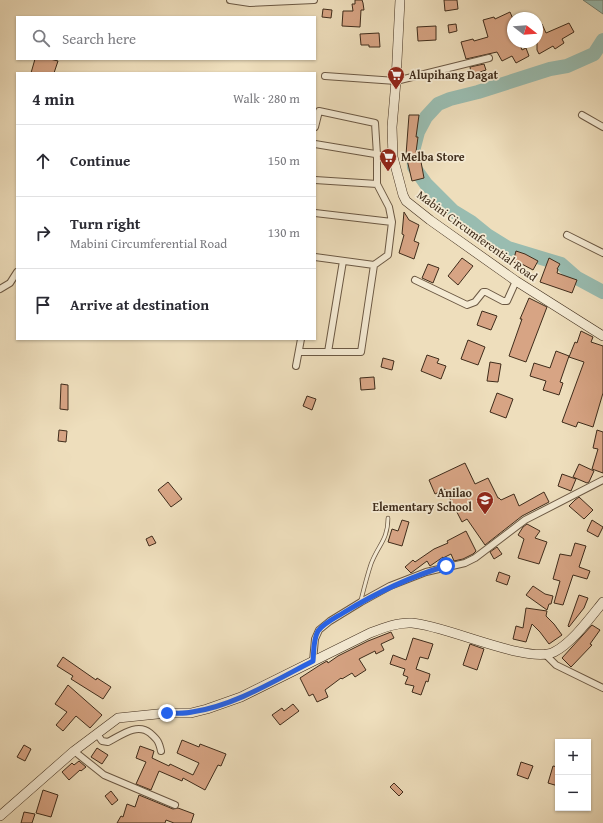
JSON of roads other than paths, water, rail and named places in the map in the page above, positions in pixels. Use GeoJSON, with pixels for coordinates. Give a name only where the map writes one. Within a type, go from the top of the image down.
{"type":"FeatureCollection","features":[{"type":"Feature","properties":{"kind":"main road","name":"Mabini Circumferential Road"},"geometry":{"type":"LineString","coordinates":[[400,0],[392,127],[393,157],[403,195],[406,200],[430,220],[516,281],[603,336]]}},
{"type":"Feature","properties":{"kind":"main road"},"geometry":{"type":"LineString","coordinates":[[0,816],[74,751],[118,718],[167,713],[191,713],[207,709],[242,697],[370,633],[392,625],[411,623],[435,627],[514,651],[538,656],[554,653],[569,641],[603,602]]}},
{"type":"Feature","properties":{"kind":"street"},"geometry":{"type":"LineString","coordinates":[[230,0],[250,3],[314,0]]}},
{"type":"Feature","properties":{"kind":"street"},"geometry":{"type":"LineString","coordinates":[[325,76],[396,81],[489,58]]}},
{"type":"Feature","properties":{"kind":"street"},"geometry":{"type":"LineString","coordinates":[[316,258],[374,264],[388,255],[392,222],[389,207],[377,184],[375,123],[317,110]]}},
{"type":"Feature","properties":{"kind":"street"},"geometry":{"type":"LineString","coordinates":[[582,115],[603,127]]}},
{"type":"Feature","properties":{"kind":"street"},"geometry":{"type":"LineString","coordinates":[[316,144],[393,157]]}},
{"type":"Feature","properties":{"kind":"street"},"geometry":{"type":"LineString","coordinates":[[316,180],[377,184]]}},
{"type":"Feature","properties":{"kind":"street"},"geometry":{"type":"LineString","coordinates":[[316,213],[392,222]]}},
{"type":"Feature","properties":{"kind":"street"},"geometry":{"type":"LineString","coordinates":[[567,235],[603,252]]}},
{"type":"Feature","properties":{"kind":"street"},"geometry":{"type":"LineString","coordinates":[[328,352],[343,261]]}},
{"type":"Feature","properties":{"kind":"street"},"geometry":{"type":"LineString","coordinates":[[299,352],[361,352],[374,264]]}},
{"type":"Feature","properties":{"kind":"street"},"geometry":{"type":"LineString","coordinates":[[0,289],[10,283],[16,274]]}},
{"type":"Feature","properties":{"kind":"street"},"geometry":{"type":"LineString","coordinates":[[415,280],[468,304],[475,302],[483,292],[486,292],[503,301],[507,300],[516,281]]}},
{"type":"Feature","properties":{"kind":"street"},"geometry":{"type":"LineString","coordinates":[[296,366],[301,340]]}},
{"type":"Feature","properties":{"kind":"street"},"geometry":{"type":"LineString","coordinates":[[313,661],[315,639],[319,630],[330,621],[390,586],[426,572],[465,563],[475,558],[525,520],[603,480]]}},
{"type":"Feature","properties":{"kind":"street"},"geometry":{"type":"LineString","coordinates":[[545,654],[556,665],[603,688]]}},
{"type":"Feature","properties":{"kind":"street"},"geometry":{"type":"LineString","coordinates":[[97,734],[102,741],[108,742],[125,732],[136,729],[147,730],[158,740],[161,751]]}},
{"type":"Feature","properties":{"kind":"street"},"geometry":{"type":"LineString","coordinates":[[74,751],[104,775],[175,805]]}},
{"type":"Feature","properties":{"kind":"lane"},"geometry":{"type":"LineString","coordinates":[[361,602],[370,565],[385,539],[388,528],[388,518]]}},
{"type":"Feature","properties":{"kind":"water"},"geometry":{"type":"Polygon","coordinates":[[[583,0],[603,0],[603,14],[583,0]]]}},
{"type":"Feature","properties":{"kind":"waterway"},"geometry":{"type":"LineString","coordinates":[[603,40],[594,54],[567,66],[550,69],[438,104],[426,117],[418,132],[413,151],[414,167],[426,184],[453,211],[508,248],[561,264],[577,278],[603,292]]}},
{"type":"Feature","properties":{"kind":"place","name":"Alupihang Dagat"},"geometry":{"type":"Point","coordinates":[396,90]}},
{"type":"Feature","properties":{"kind":"place","name":"Melba Store"},"geometry":{"type":"Point","coordinates":[388,172]}},
{"type":"Feature","properties":{"kind":"place","name":"Anilao Elementary School"},"geometry":{"type":"Point","coordinates":[485,515]}}]}
